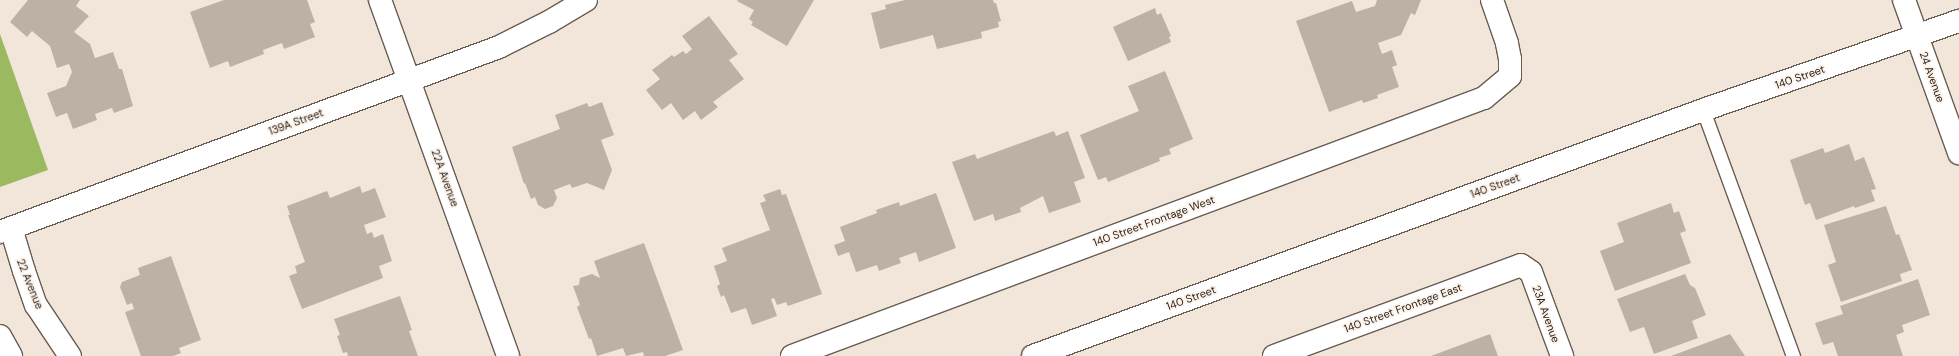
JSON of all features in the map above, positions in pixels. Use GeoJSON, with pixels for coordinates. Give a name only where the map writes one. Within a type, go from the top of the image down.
{"type":"FeatureCollection","features":[{"type":"Feature","properties":{"kind":"street","name":"22A Avenue"},"geometry":{"type":"LineString","coordinates":[[380,0],[508,356]]}},
{"type":"Feature","properties":{"kind":"street","name":"139A Street"},"geometry":{"type":"LineString","coordinates":[[5,230],[499,47],[549,22],[586,0]]}},
{"type":"Feature","properties":{"kind":"street","name":"140 Street Frontage West"},"geometry":{"type":"LineString","coordinates":[[792,356],[1484,98],[1510,76],[1510,59],[1507,43],[1492,0]]}},
{"type":"Feature","properties":{"kind":"street","name":"24 Avenue"},"geometry":{"type":"LineString","coordinates":[[1904,0],[1959,153]]}},
{"type":"Feature","properties":{"kind":"street","name":"140 Street"},"geometry":{"type":"LineString","coordinates":[[1033,356],[1703,110],[1959,21]]}},
{"type":"Feature","properties":{"kind":"street","name":"22 Avenue"},"geometry":{"type":"LineString","coordinates":[[5,230],[36,305],[70,356]]}},
{"type":"Feature","properties":{"kind":"street","name":"140 Street Frontage East"},"geometry":{"type":"LineString","coordinates":[[1274,356],[1521,265],[1531,272]]}},
{"type":"Feature","properties":{"kind":"street","name":"23A Avenue"},"geometry":{"type":"LineString","coordinates":[[1531,272],[1562,356]]}},
{"type":"Feature","properties":{"kind":"street"},"geometry":{"type":"LineString","coordinates":[[0,336],[11,356]]}},
{"type":"Feature","properties":{"kind":"lane"},"geometry":{"type":"LineString","coordinates":[[1703,110],[1793,356]]}},
{"type":"Feature","properties":{"kind":"green space"},"geometry":{"type":"Polygon","coordinates":[[[0,34],[48,170],[0,187],[0,34]]]}},
{"type":"Feature","properties":{"kind":"building"},"geometry":{"type":"Polygon","coordinates":[[[28,0],[80,0],[76,6],[89,16],[74,32],[90,44],[95,58],[113,52],[119,69],[122,69],[133,106],[114,113],[112,108],[95,114],[97,120],[73,129],[67,113],[56,117],[47,93],[66,86],[72,72],[69,64],[57,68],[50,46],[32,31],[27,37],[10,22],[28,0]]]}},
{"type":"Feature","properties":{"kind":"building"},"geometry":{"type":"Polygon","coordinates":[[[224,0],[307,0],[315,22],[310,24],[315,37],[284,49],[282,43],[263,50],[264,54],[230,67],[228,61],[210,68],[190,12],[224,0]]]}},
{"type":"Feature","properties":{"kind":"building"},"geometry":{"type":"Polygon","coordinates":[[[814,0],[787,46],[751,25],[753,22],[749,19],[754,10],[737,1],[814,0]]]}},
{"type":"Feature","properties":{"kind":"building"},"geometry":{"type":"Polygon","coordinates":[[[905,0],[993,0],[994,3],[996,3],[1001,21],[998,22],[999,27],[981,32],[982,38],[937,49],[933,35],[880,49],[871,13],[886,9],[885,5],[905,0]]]}},
{"type":"Feature","properties":{"kind":"building"},"geometry":{"type":"Polygon","coordinates":[[[1377,0],[1421,0],[1415,15],[1411,13],[1401,35],[1378,43],[1382,54],[1392,50],[1397,65],[1392,67],[1399,87],[1377,95],[1378,98],[1363,103],[1362,100],[1329,112],[1296,21],[1352,1],[1356,12],[1375,6],[1377,0]]]}},
{"type":"Feature","properties":{"kind":"building"},"geometry":{"type":"Polygon","coordinates":[[[1155,8],[1157,15],[1161,13],[1171,36],[1169,37],[1171,42],[1128,61],[1113,27],[1155,8]]]}},
{"type":"Feature","properties":{"kind":"building"},"geometry":{"type":"Polygon","coordinates":[[[709,16],[738,54],[729,60],[744,79],[713,102],[718,107],[701,120],[695,111],[683,120],[671,103],[662,110],[646,90],[660,79],[652,70],[672,55],[674,57],[683,51],[686,54],[692,49],[682,36],[709,16]]]}},
{"type":"Feature","properties":{"kind":"building"},"geometry":{"type":"Polygon","coordinates":[[[1165,71],[1193,139],[1169,149],[1171,154],[1159,158],[1160,161],[1108,182],[1106,177],[1098,180],[1080,135],[1139,111],[1128,86],[1165,71]]]}},
{"type":"Feature","properties":{"kind":"building"},"geometry":{"type":"Polygon","coordinates":[[[602,102],[614,135],[601,140],[612,170],[604,190],[587,183],[572,188],[570,184],[554,190],[557,198],[553,206],[545,209],[538,205],[535,197],[531,199],[525,183],[524,184],[512,147],[560,129],[555,115],[587,103],[589,107],[602,102]]]}},
{"type":"Feature","properties":{"kind":"building"},"geometry":{"type":"Polygon","coordinates":[[[1054,131],[1056,136],[1068,131],[1085,178],[1074,182],[1081,202],[1049,213],[1043,196],[1020,208],[1021,212],[995,221],[993,214],[974,221],[952,162],[975,154],[977,159],[1054,131]]]}},
{"type":"Feature","properties":{"kind":"building"},"geometry":{"type":"Polygon","coordinates":[[[1849,144],[1855,161],[1864,157],[1876,189],[1871,190],[1875,201],[1855,208],[1854,206],[1816,220],[1810,203],[1805,205],[1790,160],[1823,148],[1825,153],[1849,144]]]}},
{"type":"Feature","properties":{"kind":"building"},"geometry":{"type":"Polygon","coordinates":[[[360,186],[362,193],[375,188],[386,217],[364,225],[367,234],[372,232],[374,238],[383,234],[392,261],[379,266],[383,278],[302,309],[289,276],[297,273],[295,266],[305,262],[288,215],[290,215],[287,206],[327,191],[330,198],[360,186]]]}},
{"type":"Feature","properties":{"kind":"building"},"geometry":{"type":"Polygon","coordinates":[[[780,189],[782,195],[786,194],[822,294],[788,306],[786,302],[777,305],[774,298],[771,299],[777,316],[752,325],[746,308],[731,313],[724,295],[721,297],[717,286],[720,284],[714,266],[727,261],[722,248],[770,230],[760,203],[766,201],[763,195],[780,189]]]}},
{"type":"Feature","properties":{"kind":"building"},"geometry":{"type":"Polygon","coordinates":[[[936,193],[956,248],[919,262],[916,252],[899,258],[901,263],[879,271],[877,265],[856,272],[849,252],[838,256],[834,245],[845,241],[840,227],[877,213],[876,210],[899,202],[900,206],[936,193]]]}},
{"type":"Feature","properties":{"kind":"building"},"geometry":{"type":"Polygon","coordinates":[[[1671,203],[1674,213],[1679,211],[1686,231],[1680,233],[1691,263],[1615,291],[1600,251],[1624,242],[1617,223],[1671,203]]]}},
{"type":"Feature","properties":{"kind":"building"},"geometry":{"type":"Polygon","coordinates":[[[1886,206],[1896,235],[1899,234],[1912,270],[1900,274],[1902,281],[1841,302],[1828,265],[1836,262],[1824,225],[1886,206]]]}},
{"type":"Feature","properties":{"kind":"building"},"geometry":{"type":"Polygon","coordinates":[[[644,243],[683,350],[665,356],[644,356],[643,352],[626,356],[623,348],[597,356],[591,338],[589,339],[577,307],[580,305],[573,286],[579,285],[580,278],[592,274],[600,278],[594,261],[644,243]]]}},
{"type":"Feature","properties":{"kind":"building"},"geometry":{"type":"Polygon","coordinates":[[[171,256],[201,340],[179,348],[181,353],[173,356],[141,356],[125,312],[134,309],[132,303],[127,305],[120,287],[122,282],[140,275],[138,268],[171,256]]]}},
{"type":"Feature","properties":{"kind":"building"},"geometry":{"type":"Polygon","coordinates":[[[1685,274],[1690,285],[1695,288],[1706,315],[1692,321],[1698,338],[1654,354],[1644,327],[1630,332],[1617,299],[1685,274]]]}},
{"type":"Feature","properties":{"kind":"building"},"geometry":{"type":"Polygon","coordinates":[[[1918,279],[1930,315],[1902,325],[1904,332],[1896,335],[1903,356],[1838,356],[1833,342],[1823,345],[1815,323],[1843,314],[1840,306],[1918,279]]]}},
{"type":"Feature","properties":{"kind":"building"},"geometry":{"type":"Polygon","coordinates":[[[400,296],[412,330],[409,331],[418,356],[348,356],[347,352],[343,353],[337,336],[340,335],[334,319],[400,296]]]}},
{"type":"Feature","properties":{"kind":"building"},"geometry":{"type":"Polygon","coordinates":[[[1490,334],[1498,356],[1431,356],[1490,334]]]}},
{"type":"Feature","properties":{"kind":"building"},"geometry":{"type":"Polygon","coordinates":[[[1730,334],[1745,356],[1671,356],[1730,334]]]}}]}
